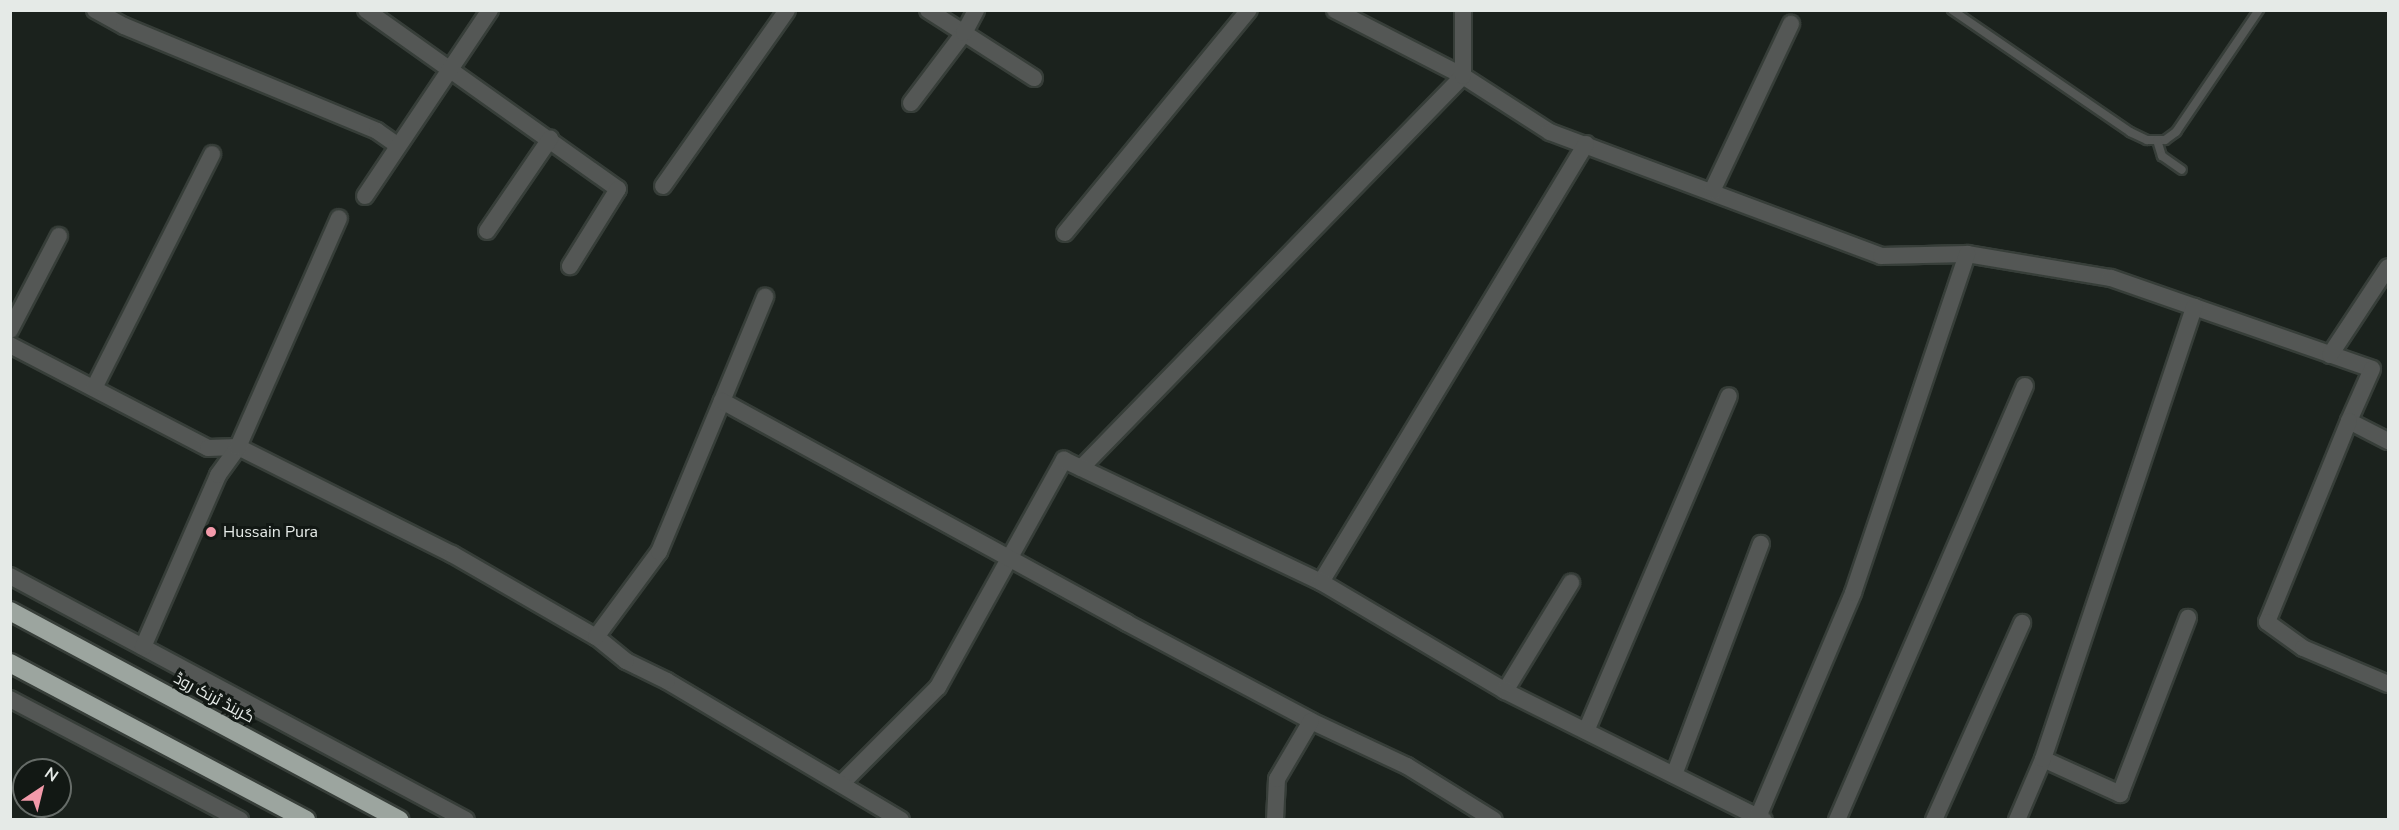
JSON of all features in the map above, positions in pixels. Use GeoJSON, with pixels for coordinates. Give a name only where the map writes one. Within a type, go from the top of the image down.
{"type":"FeatureCollection","features":[{"type":"Feature","properties":{"kind":"highway","name":"گرینڈ ٹرنک روڈ"},"geometry":{"type":"LineString","coordinates":[[10,611],[400,819]]}},
{"type":"Feature","properties":{"kind":"highway"},"geometry":{"type":"LineString","coordinates":[[10,663],[306,819]]}},
{"type":"Feature","properties":{"kind":"street"},"geometry":{"type":"LineString","coordinates":[[95,10],[377,131],[398,145]]}},
{"type":"Feature","properties":{"kind":"street"},"geometry":{"type":"LineString","coordinates":[[366,10],[618,189],[570,266]]}},
{"type":"Feature","properties":{"kind":"street"},"geometry":{"type":"LineString","coordinates":[[365,196],[490,10]]}},
{"type":"Feature","properties":{"kind":"street"},"geometry":{"type":"LineString","coordinates":[[663,186],[788,10]]}},
{"type":"Feature","properties":{"kind":"street"},"geometry":{"type":"LineString","coordinates":[[928,10],[1034,78]]}},
{"type":"Feature","properties":{"kind":"street"},"geometry":{"type":"LineString","coordinates":[[911,102],[964,33],[975,10]]}},
{"type":"Feature","properties":{"kind":"street"},"geometry":{"type":"LineString","coordinates":[[1065,233],[1249,10]]}},
{"type":"Feature","properties":{"kind":"street"},"geometry":{"type":"LineString","coordinates":[[1335,10],[1463,76],[1550,132],[1881,256],[1967,254],[2111,278],[2372,369],[2267,622],[2303,648],[2388,684]]}},
{"type":"Feature","properties":{"kind":"street"},"geometry":{"type":"LineString","coordinates":[[1080,468],[1463,76],[1463,10]]}},
{"type":"Feature","properties":{"kind":"street"},"geometry":{"type":"LineString","coordinates":[[1712,191],[1791,24]]}},
{"type":"Feature","properties":{"kind":"street"},"geometry":{"type":"LineString","coordinates":[[487,231],[550,140]]}},
{"type":"Feature","properties":{"kind":"street"},"geometry":{"type":"LineString","coordinates":[[1321,582],[1586,144]]}},
{"type":"Feature","properties":{"kind":"street"},"geometry":{"type":"LineString","coordinates":[[94,388],[212,154]]}},
{"type":"Feature","properties":{"kind":"street"},"geometry":{"type":"LineString","coordinates":[[143,647],[218,475],[238,447],[339,218]]}},
{"type":"Feature","properties":{"kind":"street"},"geometry":{"type":"LineString","coordinates":[[10,330],[59,236]]}},
{"type":"Feature","properties":{"kind":"street"},"geometry":{"type":"LineString","coordinates":[[841,784],[938,687],[1064,460],[1321,582],[1505,691],[1761,818],[1853,593],[1967,254]]}},
{"type":"Feature","properties":{"kind":"street"},"geometry":{"type":"LineString","coordinates":[[2330,355],[2388,267]]}},
{"type":"Feature","properties":{"kind":"street"},"geometry":{"type":"LineString","coordinates":[[596,637],[659,552],[765,297]]}},
{"type":"Feature","properties":{"kind":"street"},"geometry":{"type":"LineString","coordinates":[[2018,819],[2043,759],[2194,307]]}},
{"type":"Feature","properties":{"kind":"street"},"geometry":{"type":"LineString","coordinates":[[10,345],[208,448],[238,447],[452,554],[596,637],[626,661],[667,681],[901,819]]}},
{"type":"Feature","properties":{"kind":"street"},"geometry":{"type":"LineString","coordinates":[[1837,819],[2025,386]]}},
{"type":"Feature","properties":{"kind":"street"},"geometry":{"type":"LineString","coordinates":[[1586,731],[1729,396]]}},
{"type":"Feature","properties":{"kind":"street"},"geometry":{"type":"LineString","coordinates":[[722,401],[1311,721],[1407,766],[1494,819]]}},
{"type":"Feature","properties":{"kind":"street"},"geometry":{"type":"LineString","coordinates":[[2349,421],[2388,441]]}},
{"type":"Feature","properties":{"kind":"street"},"geometry":{"type":"LineString","coordinates":[[1674,775],[1761,544]]}},
{"type":"Feature","properties":{"kind":"street"},"geometry":{"type":"LineString","coordinates":[[10,576],[459,818]]}},
{"type":"Feature","properties":{"kind":"street"},"geometry":{"type":"LineString","coordinates":[[1505,691],[1571,583]]}},
{"type":"Feature","properties":{"kind":"street"},"geometry":{"type":"LineString","coordinates":[[2043,759],[2120,794],[2188,618]]}},
{"type":"Feature","properties":{"kind":"street"},"geometry":{"type":"LineString","coordinates":[[1934,819],[2022,623]]}},
{"type":"Feature","properties":{"kind":"street"},"geometry":{"type":"LineString","coordinates":[[10,699],[240,819]]}},
{"type":"Feature","properties":{"kind":"street"},"geometry":{"type":"LineString","coordinates":[[1275,819],[1277,779],[1311,721]]}},
{"type":"Feature","properties":{"kind":"lane"},"geometry":{"type":"LineString","coordinates":[[1952,10],[2130,132],[2157,140],[2165,140],[2176,132],[2259,10]]}},
{"type":"Feature","properties":{"kind":"lane"},"geometry":{"type":"LineString","coordinates":[[2157,140],[2162,156],[2182,170]]}},
{"type":"Feature","properties":{"kind":"place","name":"Hussain Pura"},"geometry":{"type":"Point","coordinates":[211,532]}}]}
